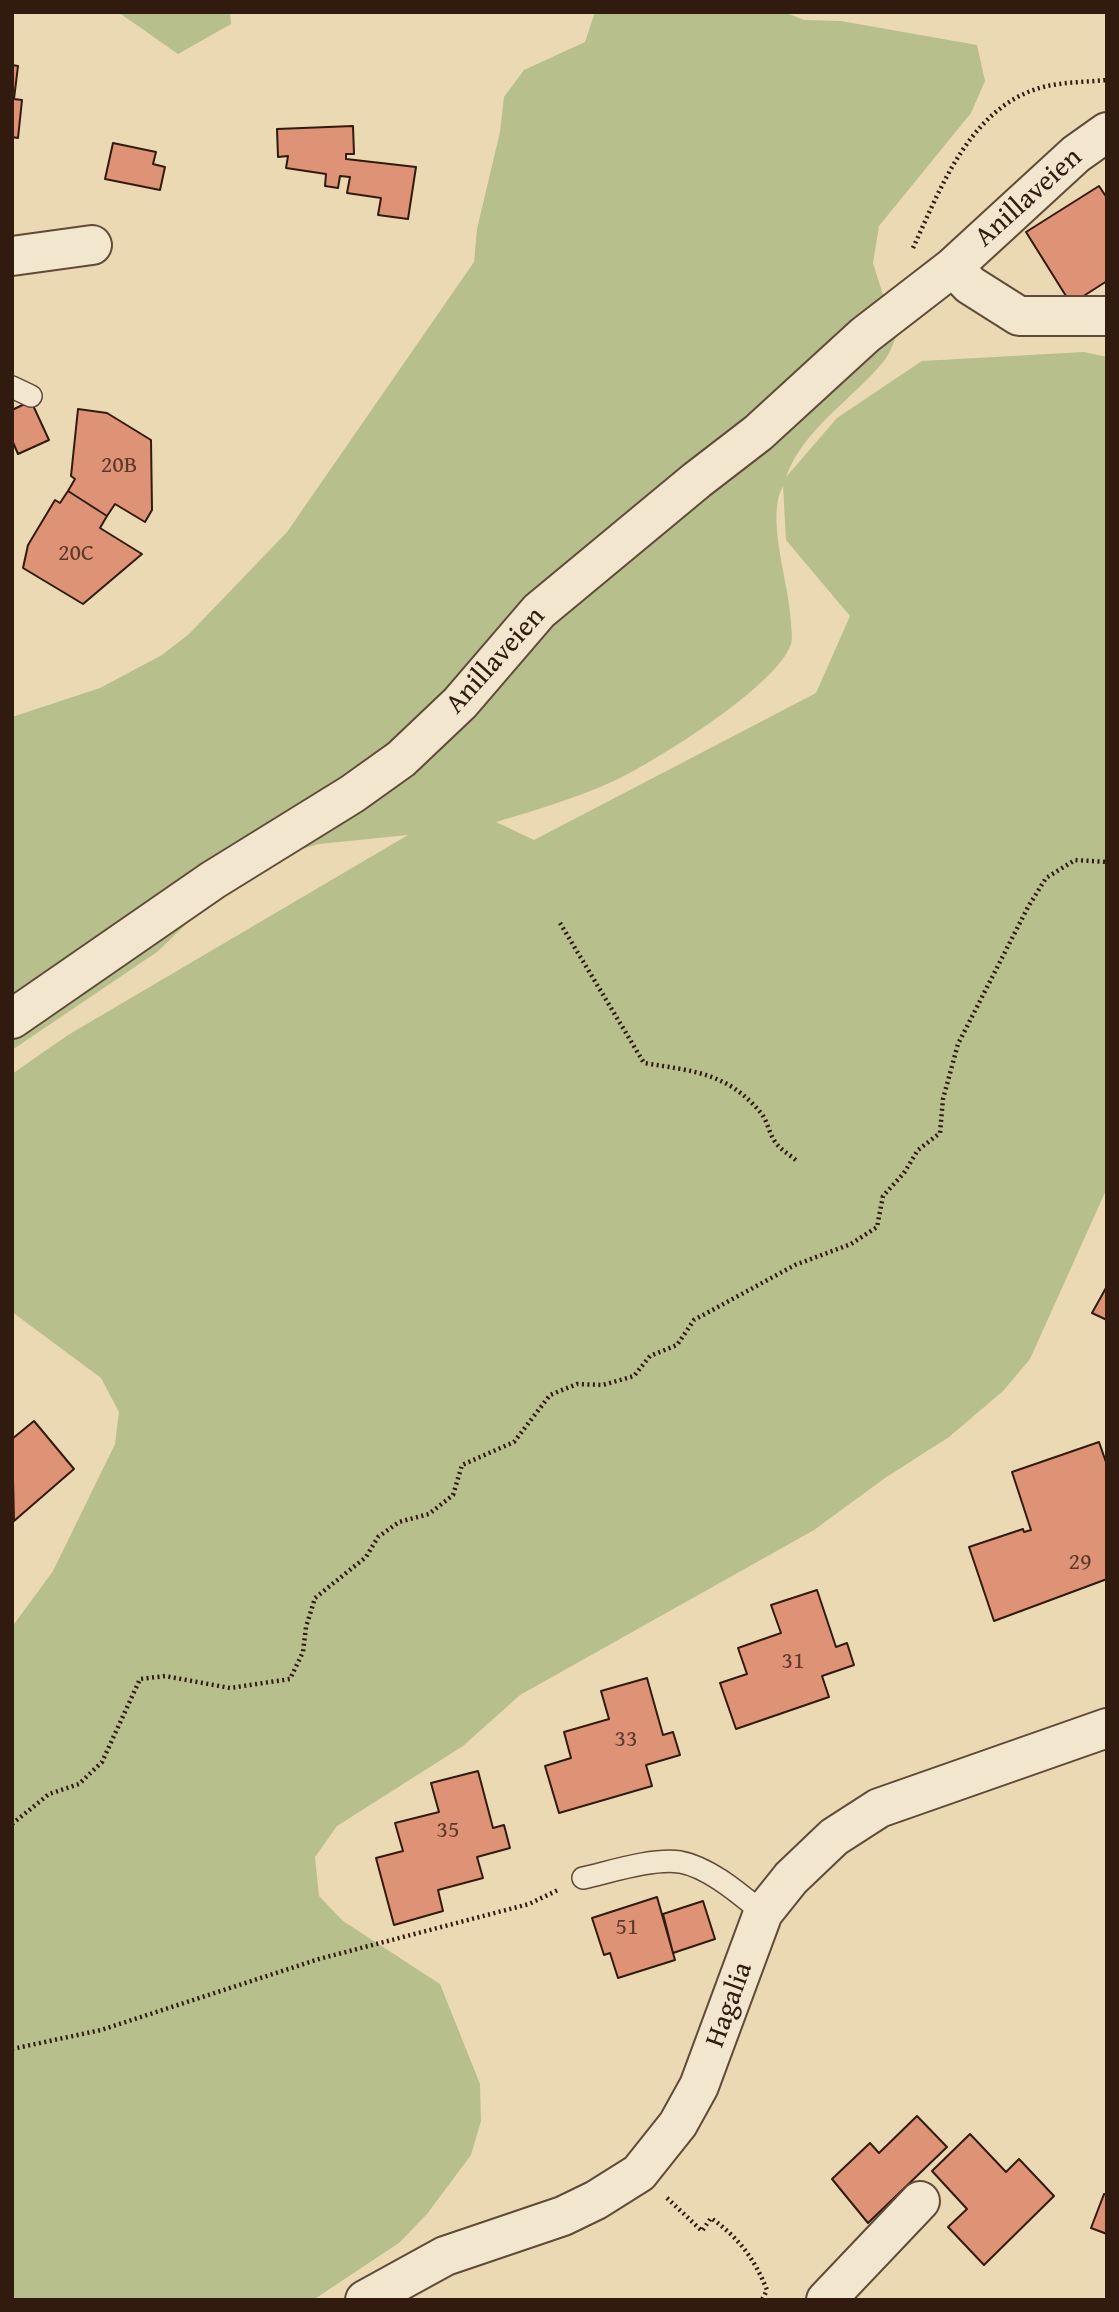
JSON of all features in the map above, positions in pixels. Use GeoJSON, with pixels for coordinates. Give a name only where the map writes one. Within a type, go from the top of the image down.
{"type":"FeatureCollection","features":[{"type":"Feature","properties":{"kind":"street","name":"Anillaveien"},"geometry":{"type":"LineString","coordinates":[[12,1019],[213,880],[352,794],[401,759],[460,703],[539,611],[758,433],[864,335],[953,267],[1076,154],[1107,132]]}},
{"type":"Feature","properties":{"kind":"street"},"geometry":{"type":"LineString","coordinates":[[12,256],[92,245]]}},
{"type":"Feature","properties":{"kind":"street","name":"Anillaveien"},"geometry":{"type":"LineString","coordinates":[[953,267],[970,285],[1019,316],[1107,316]]}},
{"type":"Feature","properties":{"kind":"street","name":"Hagalia"},"geometry":{"type":"LineString","coordinates":[[365,2300],[445,2256],[563,2216],[596,2200],[639,2173],[678,2124],[699,2086],[763,1913],[791,1878],[834,1837],[879,1808],[1107,1728]]}},
{"type":"Feature","properties":{"kind":"street"},"geometry":{"type":"LineString","coordinates":[[826,2300],[920,2201]]}},
{"type":"Feature","properties":{"kind":"lane"},"geometry":{"type":"LineString","coordinates":[[583,1878],[632,1866],[680,1862],[723,1881],[763,1913]]}},
{"type":"Feature","properties":{"kind":"path"},"geometry":{"type":"LineString","coordinates":[[914,298],[905,285],[913,248],[946,180],[977,130],[999,108],[1025,94],[1044,87],[1107,80]]}},
{"type":"Feature","properties":{"kind":"path"},"geometry":{"type":"LineString","coordinates":[[12,1824],[49,1794],[79,1784],[102,1762],[140,1679],[165,1676],[230,1688],[290,1679],[303,1653],[306,1627],[315,1598],[359,1563],[378,1537],[399,1522],[429,1514],[453,1496],[462,1465],[514,1442],[550,1395],[577,1384],[603,1385],[634,1376],[650,1356],[677,1345],[694,1320],[795,1265],[851,1244],[877,1227],[883,1196],[904,1173],[918,1150],[940,1133],[943,1099],[958,1044],[1028,907],[1046,878],[1075,860],[1107,863]]}},
{"type":"Feature","properties":{"kind":"path"},"geometry":{"type":"LineString","coordinates":[[560,923],[644,1063],[694,1069],[723,1082],[764,1116],[776,1143],[797,1161]]}},
{"type":"Feature","properties":{"kind":"path"},"geometry":{"type":"LineString","coordinates":[[12,2049],[101,2030],[319,1959],[529,1904],[583,1878]]}},
{"type":"Feature","properties":{"kind":"path"},"geometry":{"type":"LineString","coordinates":[[639,2173],[702,2231],[711,2218],[736,2236],[757,2264],[767,2290],[762,2300]]}},
{"type":"Feature","properties":{"kind":"green space"},"geometry":{"type":"Polygon","coordinates":[[[118,12],[230,12],[231,24],[178,54],[118,12]]]}},
{"type":"Feature","properties":{"kind":"green space"},"geometry":{"type":"Polygon","coordinates":[[[595,12],[784,12],[804,20],[841,21],[977,45],[985,81],[971,113],[879,226],[873,263],[883,295],[900,326],[891,348],[872,375],[816,429],[794,460],[786,477],[837,418],[922,361],[1084,352],[1107,357],[1107,1188],[1030,1359],[1003,1391],[949,1437],[885,1478],[814,1530],[520,1695],[463,1746],[337,1826],[315,1857],[319,1896],[343,1921],[440,1984],[480,2084],[481,2121],[471,2155],[427,2214],[399,2243],[313,2300],[12,2300],[12,1627],[53,1571],[115,1444],[119,1412],[101,1378],[12,1312],[12,1074],[68,1035],[408,835],[319,844],[248,865],[157,952],[12,1050],[12,717],[100,688],[162,655],[189,634],[287,532],[474,262],[477,229],[500,132],[504,97],[524,70],[585,42],[595,12]],[[783,486],[778,500],[777,534],[790,607],[792,639],[781,661],[764,680],[686,739],[616,780],[496,822],[534,840],[816,693],[850,616],[786,540],[783,486]]]}},
{"type":"Feature","properties":{"kind":"building"},"geometry":{"type":"Polygon","coordinates":[[[12,65],[18,66],[14,99],[22,100],[18,138],[12,137],[12,65]]]}},
{"type":"Feature","properties":{"kind":"building"},"geometry":{"type":"Polygon","coordinates":[[[353,126],[354,154],[346,154],[346,159],[416,167],[408,219],[378,215],[381,198],[347,193],[350,177],[340,176],[338,188],[325,186],[326,174],[286,168],[288,156],[278,157],[277,129],[353,126]]]}},
{"type":"Feature","properties":{"kind":"building"},"geometry":{"type":"Polygon","coordinates":[[[113,143],[156,152],[153,164],[165,167],[160,190],[105,179],[113,143]]]}},
{"type":"Feature","properties":{"kind":"building"},"geometry":{"type":"Polygon","coordinates":[[[1099,186],[1107,198],[1107,281],[1071,304],[1026,232],[1099,186]]]}},
{"type":"Feature","properties":{"kind":"building"},"geometry":{"type":"Polygon","coordinates":[[[31,401],[49,440],[18,454],[12,440],[12,410],[31,401]]]}},
{"type":"Feature","properties":{"kind":"building"},"geometry":{"type":"Polygon","coordinates":[[[78,409],[107,413],[151,440],[152,510],[145,522],[115,504],[107,516],[68,491],[75,479],[71,476],[78,409]]]}},
{"type":"Feature","properties":{"kind":"building"},"geometry":{"type":"Polygon","coordinates":[[[68,491],[107,516],[100,528],[142,554],[83,604],[23,568],[28,545],[55,500],[60,503],[68,491]]]}},
{"type":"Feature","properties":{"kind":"building"},"geometry":{"type":"Polygon","coordinates":[[[1107,1286],[1107,1320],[1092,1313],[1107,1286]]]}},
{"type":"Feature","properties":{"kind":"building"},"geometry":{"type":"Polygon","coordinates":[[[34,1421],[74,1469],[14,1521],[12,1439],[34,1421]]]}},
{"type":"Feature","properties":{"kind":"building"},"geometry":{"type":"Polygon","coordinates":[[[1099,1442],[1107,1465],[1107,1579],[994,1621],[969,1547],[1023,1529],[1024,1532],[1031,1530],[1012,1472],[1099,1442]]]}},
{"type":"Feature","properties":{"kind":"building"},"geometry":{"type":"Polygon","coordinates":[[[817,1590],[836,1647],[847,1643],[854,1665],[822,1676],[829,1697],[736,1729],[720,1683],[747,1674],[738,1648],[781,1633],[771,1605],[817,1590]]]}},
{"type":"Feature","properties":{"kind":"building"},"geometry":{"type":"Polygon","coordinates":[[[647,1678],[663,1735],[673,1732],[680,1755],[646,1765],[652,1786],[559,1813],[545,1766],[571,1758],[564,1732],[609,1719],[601,1691],[647,1678]]]}},
{"type":"Feature","properties":{"kind":"building"},"geometry":{"type":"Polygon","coordinates":[[[478,1771],[493,1828],[504,1825],[510,1848],[477,1857],[483,1878],[438,1890],[443,1911],[394,1925],[376,1858],[403,1851],[395,1823],[439,1812],[431,1783],[478,1771]]]}},
{"type":"Feature","properties":{"kind":"building"},"geometry":{"type":"Polygon","coordinates":[[[657,1897],[675,1960],[618,1978],[610,1953],[604,1955],[592,1918],[657,1897]]]}},
{"type":"Feature","properties":{"kind":"building"},"geometry":{"type":"Polygon","coordinates":[[[703,1901],[715,1939],[673,1953],[663,1914],[703,1901]]]}},
{"type":"Feature","properties":{"kind":"building"},"geometry":{"type":"Polygon","coordinates":[[[917,2116],[947,2147],[868,2223],[832,2179],[870,2143],[879,2153],[917,2116]]]}},
{"type":"Feature","properties":{"kind":"building"},"geometry":{"type":"Polygon","coordinates":[[[970,2134],[1006,2172],[1019,2159],[1054,2196],[984,2265],[948,2227],[967,2209],[932,2171],[970,2134]]]}},
{"type":"Feature","properties":{"kind":"building"},"geometry":{"type":"Polygon","coordinates":[[[1104,2194],[1107,2195],[1107,2234],[1091,2228],[1104,2194]]]}}]}
